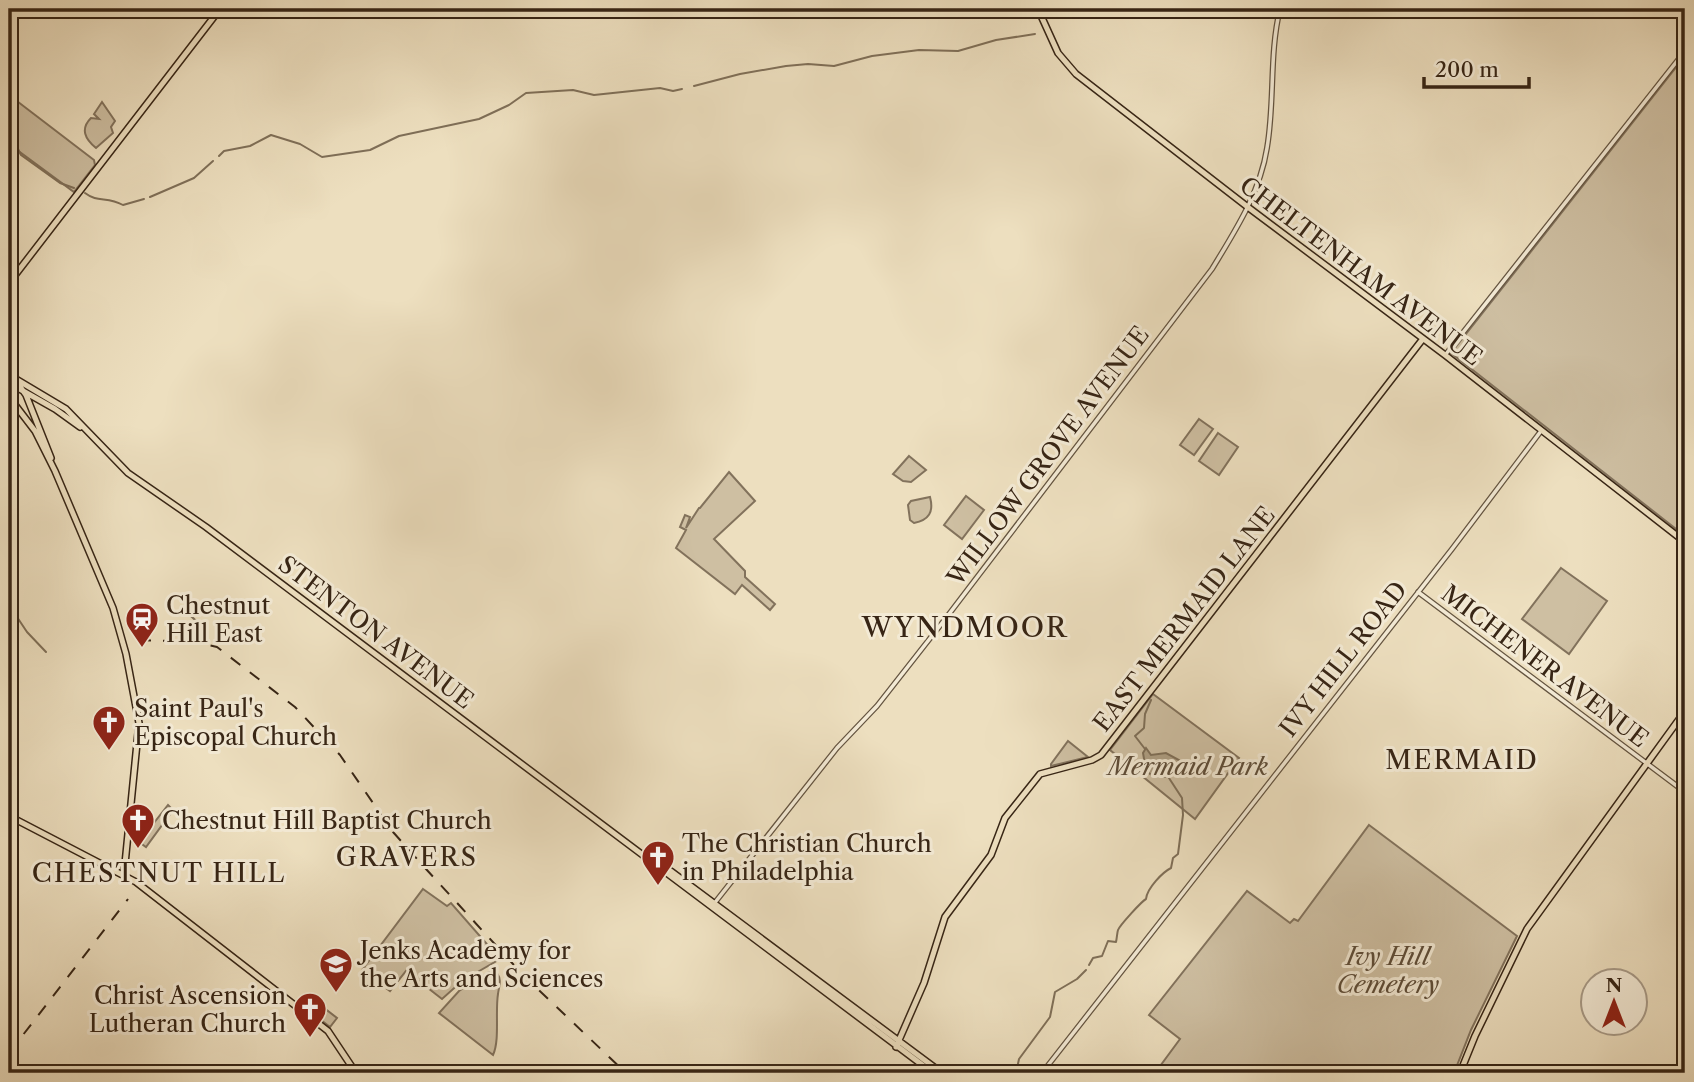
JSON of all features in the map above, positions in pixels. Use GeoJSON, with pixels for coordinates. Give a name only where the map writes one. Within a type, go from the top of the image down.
{"type":"FeatureCollection","features":[{"type":"Feature","properties":{"kind":"main road"},"geometry":{"type":"LineString","coordinates":[[9,283],[220,9]]}},
{"type":"Feature","properties":{"kind":"main road","name":"CHELTENHAM AVENUE"},"geometry":{"type":"LineString","coordinates":[[1038,9],[1055,47],[1068,67],[1115,106],[1445,355],[1685,542]]}},
{"type":"Feature","properties":{"kind":"main road","name":"EAST MERMAID LANE"},"geometry":{"type":"LineString","coordinates":[[898,1044],[924,983],[945,917],[993,852],[1001,823],[1007,814],[1040,774],[1101,755],[1422,340]]}},
{"type":"Feature","properties":{"kind":"main road"},"geometry":{"type":"LineString","coordinates":[[10,379],[24,392],[48,447],[55,471]]}},
{"type":"Feature","properties":{"kind":"main road","name":"STENTON AVENUE"},"geometry":{"type":"LineString","coordinates":[[10,379],[61,405],[139,482],[206,527],[649,858],[657,861],[933,1073]]}},
{"type":"Feature","properties":{"kind":"main road","name":"STENTON AVENUE"},"geometry":{"type":"LineString","coordinates":[[24,392],[86,431]]}},
{"type":"Feature","properties":{"kind":"main road"},"geometry":{"type":"LineString","coordinates":[[9,399],[35,431],[55,471],[114,610],[127,654],[139,727],[124,874]]}},
{"type":"Feature","properties":{"kind":"main road"},"geometry":{"type":"LineString","coordinates":[[1460,1073],[1473,1040],[1524,936],[1685,711]]}},
{"type":"Feature","properties":{"kind":"main road"},"geometry":{"type":"LineString","coordinates":[[9,816],[124,874],[328,1031],[356,1073]]}},
{"type":"Feature","properties":{"kind":"main road","name":"STENTON AVENUE"},"geometry":{"type":"LineString","coordinates":[[898,1044],[942,1073]]}},
{"type":"Feature","properties":{"kind":"street","name":"WILLOW GROVE AVENUE"},"geometry":{"type":"LineString","coordinates":[[713,906],[837,748],[877,706],[1139,368],[1212,269],[1249,208],[1267,149],[1274,34],[1280,9]]}},
{"type":"Feature","properties":{"kind":"street"},"geometry":{"type":"LineString","coordinates":[[1445,355],[1685,51]]}},
{"type":"Feature","properties":{"kind":"street","name":"IVY HILL ROAD"},"geometry":{"type":"LineString","coordinates":[[1042,1073],[1541,431]]}},
{"type":"Feature","properties":{"kind":"street","name":"MICHENER AVENUE"},"geometry":{"type":"LineString","coordinates":[[1418,592],[1685,792]]}},
{"type":"Feature","properties":{"kind":"green space"},"geometry":{"type":"Polygon","coordinates":[[[1685,56],[1685,536],[1451,353],[1685,56]]]}},
{"type":"Feature","properties":{"kind":"green space"},"geometry":{"type":"Polygon","coordinates":[[[9,95],[94,160],[95,165],[74,192],[9,144],[9,95]]]}},
{"type":"Feature","properties":{"kind":"green space"},"geometry":{"type":"Polygon","coordinates":[[[102,102],[115,121],[111,127],[113,133],[96,148],[89,141],[85,130],[91,118],[99,119],[94,114],[102,102]]]}},
{"type":"Feature","properties":{"kind":"green space"},"geometry":{"type":"Polygon","coordinates":[[[1199,419],[1213,429],[1194,455],[1180,445],[1199,419]]]}},
{"type":"Feature","properties":{"kind":"green space"},"geometry":{"type":"Polygon","coordinates":[[[1218,433],[1238,447],[1219,475],[1199,461],[1218,433]]]}},
{"type":"Feature","properties":{"kind":"green space"},"geometry":{"type":"Polygon","coordinates":[[[909,456],[926,470],[911,482],[903,481],[893,474],[909,456]]]}},
{"type":"Feature","properties":{"kind":"green space"},"geometry":{"type":"Polygon","coordinates":[[[729,472],[755,501],[714,539],[745,571],[745,577],[775,604],[770,610],[742,585],[735,594],[676,548],[686,530],[680,527],[685,515],[690,517],[686,528],[729,472]]]}},
{"type":"Feature","properties":{"kind":"green space"},"geometry":{"type":"Polygon","coordinates":[[[966,496],[984,510],[962,539],[944,525],[966,496]]]}},
{"type":"Feature","properties":{"kind":"green space"},"geometry":{"type":"Polygon","coordinates":[[[930,497],[929,514],[914,523],[910,520],[908,505],[911,501],[930,497]]]}},
{"type":"Feature","properties":{"kind":"green space"},"geometry":{"type":"Polygon","coordinates":[[[1561,568],[1607,601],[1569,654],[1522,619],[1561,568]]]}},
{"type":"Feature","properties":{"kind":"green space","name":"Mermaid Park"},"geometry":{"type":"Polygon","coordinates":[[[1153,694],[1239,758],[1195,819],[1110,750],[1153,694]]]}},
{"type":"Feature","properties":{"kind":"green space","name":"Mermaid Park"},"geometry":{"type":"Polygon","coordinates":[[[1068,741],[1088,757],[1051,766],[1051,764],[1068,741]]]}},
{"type":"Feature","properties":{"kind":"green space"},"geometry":{"type":"Polygon","coordinates":[[[168,805],[173,810],[146,847],[139,842],[168,805]]]}},
{"type":"Feature","properties":{"kind":"green space","name":"Ivy Hill Cemetery"},"geometry":{"type":"Polygon","coordinates":[[[1369,825],[1517,936],[1471,1030],[1454,1073],[1155,1073],[1180,1039],[1149,1015],[1247,891],[1290,923],[1294,919],[1298,921],[1369,825]]]}},
{"type":"Feature","properties":{"kind":"green space"},"geometry":{"type":"Polygon","coordinates":[[[423,889],[447,906],[451,903],[500,959],[462,981],[442,999],[406,971],[390,991],[362,970],[423,889]]]}},
{"type":"Feature","properties":{"kind":"green space"},"geometry":{"type":"Polygon","coordinates":[[[489,972],[497,973],[500,981],[493,1055],[439,1013],[459,991],[489,972]]]}},
{"type":"Feature","properties":{"kind":"green space"},"geometry":{"type":"Polygon","coordinates":[[[310,997],[337,1018],[330,1027],[303,1006],[310,997]]]}},
{"type":"Feature","properties":{"kind":"shaded area"},"geometry":{"type":"Polygon","coordinates":[[[1146,748],[1151,755],[1166,753],[1179,760],[1179,769],[1166,777],[1150,774],[1146,770],[1143,753],[1146,748]]]}},
{"type":"Feature","properties":{"kind":"waterway"},"geometry":{"type":"LineString","coordinates":[[694,86],[786,66],[834,66],[872,56],[919,50],[958,51],[996,40],[1035,34]]}},
{"type":"Feature","properties":{"kind":"waterway"},"geometry":{"type":"LineString","coordinates":[[219,156],[224,151],[250,146],[271,135],[300,144],[322,157],[370,150],[399,136],[479,119],[509,105],[526,93],[573,90],[594,95],[660,88],[673,91],[682,89]]}},
{"type":"Feature","properties":{"kind":"waterway"},"geometry":{"type":"LineString","coordinates":[[9,131],[21,155],[60,183],[74,188]]}},
{"type":"Feature","properties":{"kind":"waterway"},"geometry":{"type":"LineString","coordinates":[[150,197],[194,178],[213,161]]}},
{"type":"Feature","properties":{"kind":"waterway"},"geometry":{"type":"LineString","coordinates":[[85,193],[123,205],[144,199]]}},
{"type":"Feature","properties":{"kind":"waterway"},"geometry":{"type":"LineString","coordinates":[[9,604],[11,611],[27,632],[46,652]]}},
{"type":"Feature","properties":{"kind":"waterway"},"geometry":{"type":"LineString","coordinates":[[185,612],[206,631]]}},
{"type":"Feature","properties":{"kind":"waterway"},"geometry":{"type":"LineString","coordinates":[[1145,749],[1135,736],[1144,728],[1145,714],[1151,700]]}},
{"type":"Feature","properties":{"kind":"waterway"},"geometry":{"type":"LineString","coordinates":[[1089,965],[1093,958],[1102,956],[1108,941],[1116,942],[1120,927],[1146,899],[1156,881],[1171,868],[1173,858],[1178,854],[1183,815],[1182,798],[1167,775]]}},
{"type":"Feature","properties":{"kind":"waterway"},"geometry":{"type":"LineString","coordinates":[[1016,1073],[1019,1059],[1050,1017],[1055,992],[1077,979],[1086,970]]}},
{"type":"Feature","properties":{"kind":"railway"},"geometry":{"type":"LineString","coordinates":[[139,640],[195,642],[217,647],[295,707],[340,755],[393,832],[426,869],[524,976],[626,1073]]}},
{"type":"Feature","properties":{"kind":"railway"},"geometry":{"type":"LineString","coordinates":[[9,1053],[128,899]]}},
{"type":"Feature","properties":{"kind":"place","name":"Chestnut Hill East"},"geometry":{"type":"Point","coordinates":[142,649]}},
{"type":"Feature","properties":{"kind":"place","name":"Saint Paul's Episcopal Church"},"geometry":{"type":"Point","coordinates":[109,752]}},
{"type":"Feature","properties":{"kind":"place","name":"Chestnut Hill Baptist Church"},"geometry":{"type":"Point","coordinates":[138,850]}},
{"type":"Feature","properties":{"kind":"place","name":"The Christian Church in Philadelphia"},"geometry":{"type":"Point","coordinates":[658,887]}},
{"type":"Feature","properties":{"kind":"place","name":"Jenks Academy for the Arts and Sciences"},"geometry":{"type":"Point","coordinates":[336,994]}},
{"type":"Feature","properties":{"kind":"place","name":"Christ Ascension Lutheran Church"},"geometry":{"type":"Point","coordinates":[310,1039]}},
{"type":"Feature","properties":{"kind":"district","name":"WYNDMOOR"},"geometry":{"type":"Point","coordinates":[965,627]}},
{"type":"Feature","properties":{"kind":"district","name":"MERMAID"},"geometry":{"type":"Point","coordinates":[1462,760]}},
{"type":"Feature","properties":{"kind":"district","name":"GRAVERS"},"geometry":{"type":"Point","coordinates":[407,857]}},
{"type":"Feature","properties":{"kind":"district","name":"CHESTNUT HILL"},"geometry":{"type":"Point","coordinates":[159,873]}}]}
